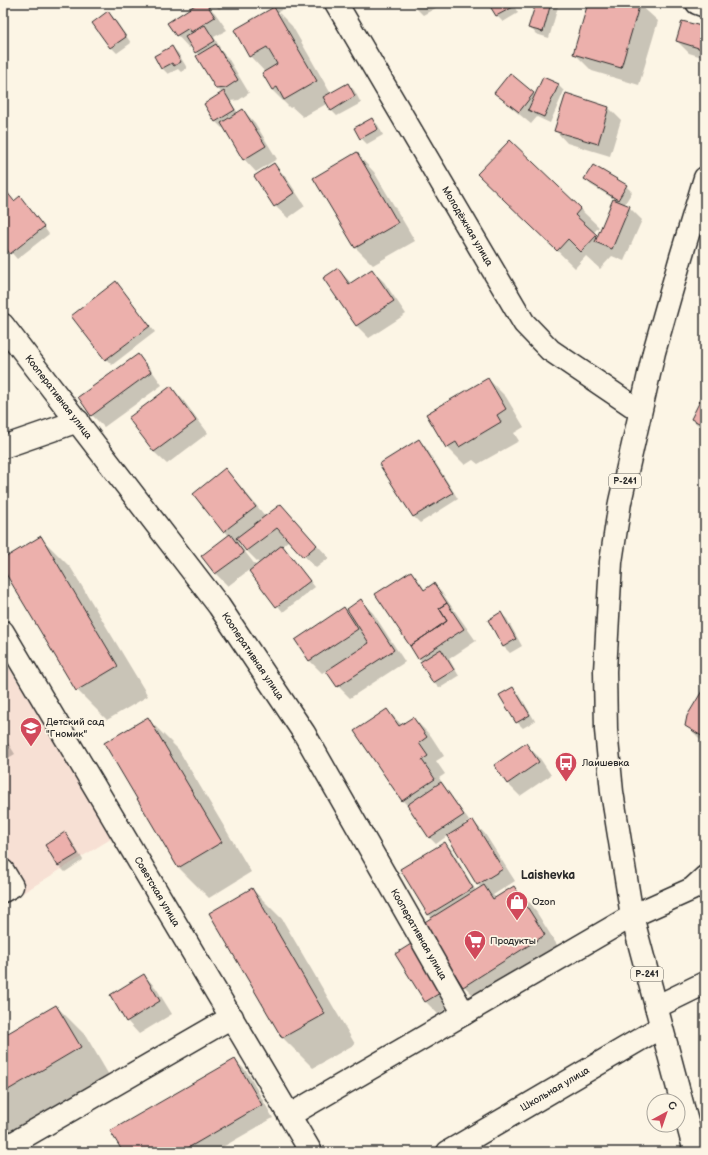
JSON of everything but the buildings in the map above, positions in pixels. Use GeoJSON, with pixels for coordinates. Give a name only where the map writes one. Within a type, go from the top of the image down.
{"type":"FeatureCollection","features":[{"type":"Feature","properties":{"kind":"main road","name":"Молодёжная улица"},"geometry":{"type":"LineString","coordinates":[[336,3],[524,323],[550,350],[640,412]]}},
{"type":"Feature","properties":{"kind":"main road"},"geometry":{"type":"LineString","coordinates":[[696,3],[705,6]]}},
{"type":"Feature","properties":{"kind":"main road","name":"Р-241"},"geometry":{"type":"LineString","coordinates":[[695,1152],[632,916],[612,792],[606,730],[605,671],[611,562],[620,502],[662,323],[705,178]]}},
{"type":"Feature","properties":{"kind":"main road","name":"Кооперативная улица"},"geometry":{"type":"LineString","coordinates":[[3,325],[219,606],[304,732],[464,1014]]}},
{"type":"Feature","properties":{"kind":"main road"},"geometry":{"type":"LineString","coordinates":[[3,447],[78,421]]}},
{"type":"Feature","properties":{"kind":"main road","name":"Советская улица"},"geometry":{"type":"LineString","coordinates":[[3,632],[311,1152]]}},
{"type":"Feature","properties":{"kind":"main road"},"geometry":{"type":"LineString","coordinates":[[3,871],[12,886],[3,891]]}},
{"type":"Feature","properties":{"kind":"main road"},"geometry":{"type":"LineString","coordinates":[[290,1115],[632,916],[692,889],[705,877]]}},
{"type":"Feature","properties":{"kind":"main road","name":"Школьная улица"},"geometry":{"type":"LineString","coordinates":[[448,1152],[659,1017],[705,983]]}},
{"type":"Feature","properties":{"kind":"main road"},"geometry":{"type":"LineString","coordinates":[[3,1149],[232,1017]]}},
{"type":"Feature","properties":{"kind":"shaded area","name":"Детский сад \"Гномик\""},"geometry":{"type":"Polygon","coordinates":[[[3,658],[114,837],[3,905],[3,658]]]}},
{"type":"Feature","properties":{"kind":"place","name":"Детский сад \"Гномик\""},"geometry":{"type":"Point","coordinates":[31,748]}},
{"type":"Feature","properties":{"kind":"place","name":"Лаишевка"},"geometry":{"type":"Point","coordinates":[566,782]}},
{"type":"Feature","properties":{"kind":"place","name":"Ozon"},"geometry":{"type":"Point","coordinates":[517,922]}},
{"type":"Feature","properties":{"kind":"place","name":"Продукты"},"geometry":{"type":"Point","coordinates":[475,960]}},
{"type":"Feature","properties":{"kind":"district","name":"Laishevka"},"geometry":{"type":"Point","coordinates":[548,875]}}]}
